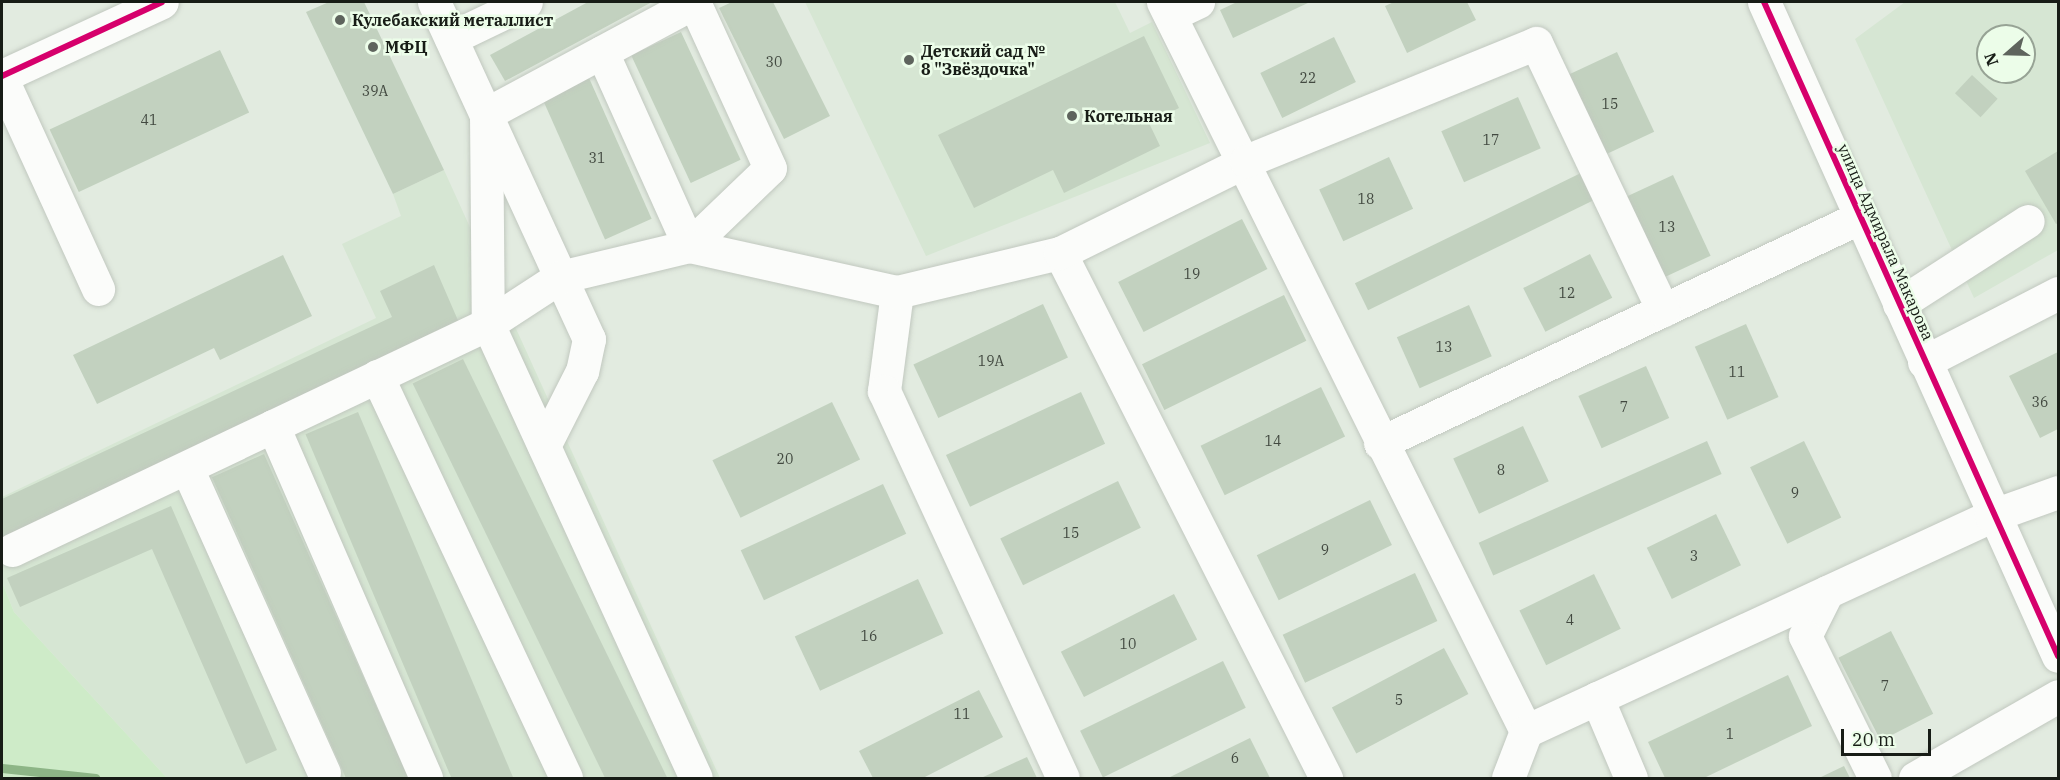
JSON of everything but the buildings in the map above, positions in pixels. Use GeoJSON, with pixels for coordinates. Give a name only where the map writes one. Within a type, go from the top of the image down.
{"type":"FeatureCollection","features":[{"type":"Feature","properties":{"kind":"street"},"geometry":{"type":"LineString","coordinates":[[99,289],[2,78],[162,2]]}},
{"type":"Feature","properties":{"kind":"street"},"geometry":{"type":"LineString","coordinates":[[434,2],[589,339],[582,371],[544,446]]}},
{"type":"Feature","properties":{"kind":"street"},"geometry":{"type":"LineString","coordinates":[[451,38],[526,2]]}},
{"type":"Feature","properties":{"kind":"street"},"geometry":{"type":"LineString","coordinates":[[486,114],[694,2],[770,168],[689,246]]}},
{"type":"Feature","properties":{"kind":"street","name":"улица Адмирала Макарова"},"geometry":{"type":"LineString","coordinates":[[1764,2],[1861,217],[1991,516],[2058,657]]}},
{"type":"Feature","properties":{"kind":"street"},"geometry":{"type":"LineString","coordinates":[[1177,6],[1246,161],[1380,442],[1526,731]]}},
{"type":"Feature","properties":{"kind":"street"},"geometry":{"type":"LineString","coordinates":[[12,550],[488,324],[561,277],[689,246],[897,292],[1060,254],[1246,161],[1536,43],[1663,310]]}},
{"type":"Feature","properties":{"kind":"street"},"geometry":{"type":"LineString","coordinates":[[602,52],[689,246]]}},
{"type":"Feature","properties":{"kind":"street"},"geometry":{"type":"LineString","coordinates":[[486,114],[488,324],[696,778]]}},
{"type":"Feature","properties":{"kind":"street"},"geometry":{"type":"LineString","coordinates":[[1380,442],[1861,217]]}},
{"type":"Feature","properties":{"kind":"street"},"geometry":{"type":"LineString","coordinates":[[1899,304],[2028,221]]}},
{"type":"Feature","properties":{"kind":"street"},"geometry":{"type":"LineString","coordinates":[[1060,254],[1326,778]]}},
{"type":"Feature","properties":{"kind":"street"},"geometry":{"type":"LineString","coordinates":[[897,292],[884,391],[1063,778]]}},
{"type":"Feature","properties":{"kind":"street"},"geometry":{"type":"LineString","coordinates":[[1924,362],[2058,293]]}},
{"type":"Feature","properties":{"kind":"street"},"geometry":{"type":"LineString","coordinates":[[377,376],[566,778]]}},
{"type":"Feature","properties":{"kind":"street"},"geometry":{"type":"LineString","coordinates":[[273,426],[426,778]]}},
{"type":"Feature","properties":{"kind":"street"},"geometry":{"type":"LineString","coordinates":[[187,468],[324,773]]}},
{"type":"Feature","properties":{"kind":"street"},"geometry":{"type":"LineString","coordinates":[[1508,778],[1526,731],[1991,516],[2058,492]]}},
{"type":"Feature","properties":{"kind":"street"},"geometry":{"type":"LineString","coordinates":[[1827,592],[1805,636],[1875,778]]}},
{"type":"Feature","properties":{"kind":"street"},"geometry":{"type":"LineString","coordinates":[[1915,778],[2058,696]]}},
{"type":"Feature","properties":{"kind":"street"},"geometry":{"type":"LineString","coordinates":[[1597,698],[1631,778]]}},
{"type":"Feature","properties":{"kind":"shaded area"},"geometry":{"type":"Polygon","coordinates":[[[805,2],[1115,2],[1130,33],[1152,22],[1210,143],[926,256],[805,2]]]}},
{"type":"Feature","properties":{"kind":"shaded area"},"geometry":{"type":"Polygon","coordinates":[[[1905,2],[2058,2],[2058,250],[1974,298],[1855,39],[1905,2]]]}},
{"type":"Feature","properties":{"kind":"shaded area"},"geometry":{"type":"Polygon","coordinates":[[[444,170],[720,778],[167,778],[14,612],[2,582],[2,497],[376,318],[342,244],[401,216],[393,194],[444,170]]]}},
{"type":"Feature","properties":{"kind":"green space"},"geometry":{"type":"Polygon","coordinates":[[[2,582],[14,612],[167,778],[2,778],[2,582]]]}},
{"type":"Feature","properties":{"kind":"waterway"},"geometry":{"type":"LineString","coordinates":[[2,768],[95,778]]}},
{"type":"Feature","properties":{"kind":"cycle path"},"geometry":{"type":"LineString","coordinates":[[2,76],[162,2]]}},
{"type":"Feature","properties":{"kind":"cycle path"},"geometry":{"type":"LineString","coordinates":[[1764,2],[2058,656]]}},
{"type":"Feature","properties":{"kind":"place","name":"Кулебакский металлист"},"geometry":{"type":"Point","coordinates":[340,20]}},
{"type":"Feature","properties":{"kind":"place","name":"МФЦ"},"geometry":{"type":"Point","coordinates":[373,47]}},
{"type":"Feature","properties":{"kind":"place","name":"Детский сад № 8 \"Звёздочка\""},"geometry":{"type":"Point","coordinates":[909,60]}},
{"type":"Feature","properties":{"kind":"place","name":"Котельная"},"geometry":{"type":"Point","coordinates":[1072,116]}}]}
